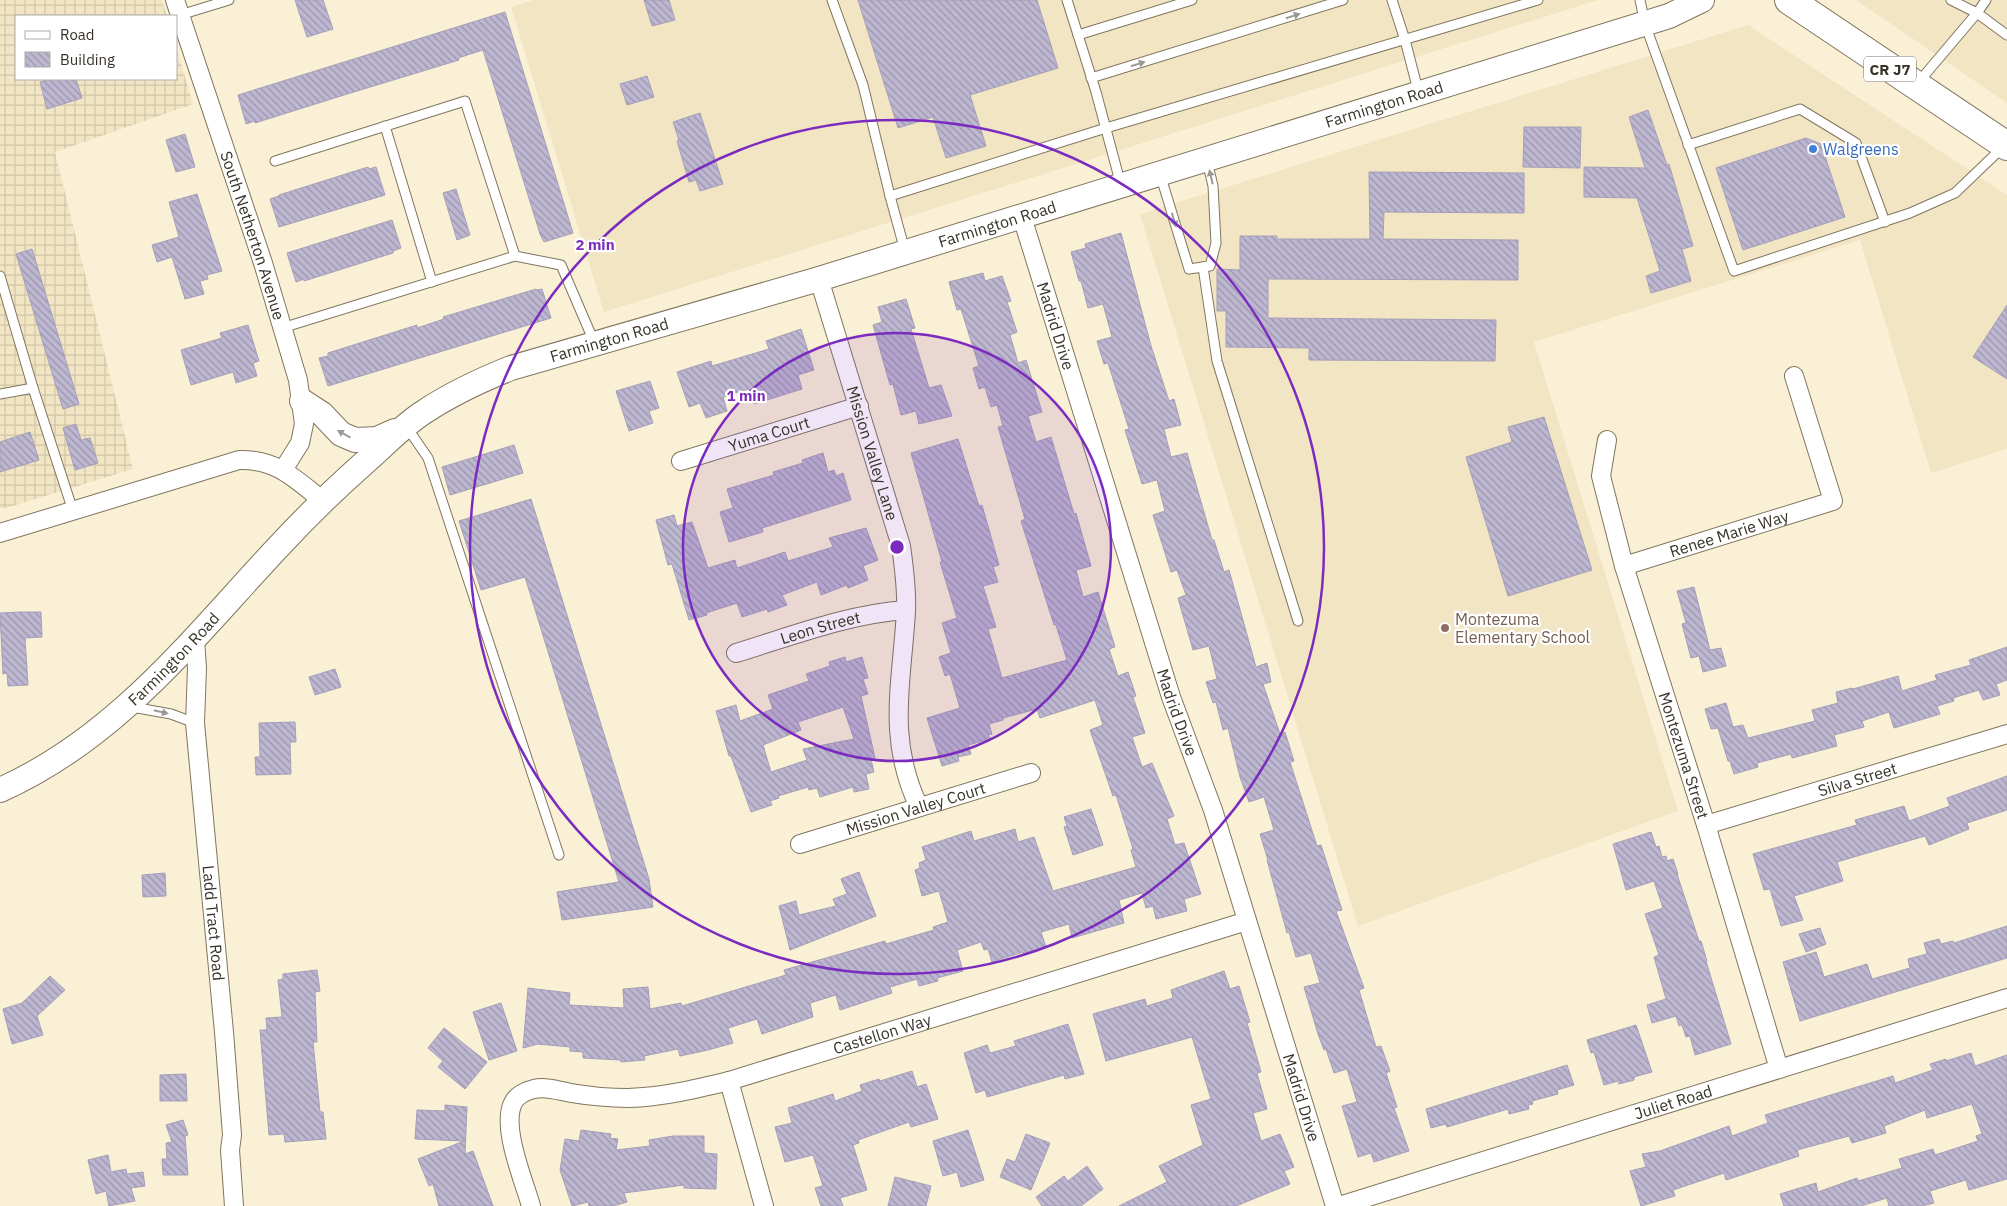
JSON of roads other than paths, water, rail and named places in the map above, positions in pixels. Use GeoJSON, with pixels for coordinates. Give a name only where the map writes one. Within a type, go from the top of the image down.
{"type":"FeatureCollection","features":[{"type":"Feature","properties":{"kind":"main road","name":"Farmington Road"},"geometry":{"type":"LineString","coordinates":[[0,790],[77,747],[104,727],[195,639],[323,501],[422,413],[473,383],[511,368],[906,253],[1645,24],[1669,16],[1702,0]]}},
{"type":"Feature","properties":{"kind":"main road","name":"CR J7"},"geometry":{"type":"LineString","coordinates":[[1788,0],[2006,146]]}},
{"type":"Feature","properties":{"kind":"main road"},"geometry":{"type":"LineString","coordinates":[[302,401],[322,414],[341,434],[355,440],[377,439],[406,426]]}},
{"type":"Feature","properties":{"kind":"street","name":"South Netherton Avenue"},"geometry":{"type":"LineString","coordinates":[[178,8],[262,263],[298,380],[304,424],[300,443],[283,470]]}},
{"type":"Feature","properties":{"kind":"street","name":"Madrid Drive"},"geometry":{"type":"LineString","coordinates":[[1022,217],[1172,697],[1213,810],[1336,1206]]}},
{"type":"Feature","properties":{"kind":"street","name":"Mission Valley Lane"},"geometry":{"type":"LineString","coordinates":[[820,279],[901,546],[906,575],[906,610],[897,708],[898,738],[903,767],[919,808]]}},
{"type":"Feature","properties":{"kind":"street","name":"Renee Marie Way"},"geometry":{"type":"LineString","coordinates":[[1624,566],[1833,501],[1794,376]]}},
{"type":"Feature","properties":{"kind":"street","name":"Yuma Court"},"geometry":{"type":"LineString","coordinates":[[681,461],[858,406]]}},
{"type":"Feature","properties":{"kind":"street","name":"Montezuma Street"},"geometry":{"type":"LineString","coordinates":[[1607,440],[1601,476],[1624,566],[1706,825],[1779,1069]]}},
{"type":"Feature","properties":{"kind":"street"},"geometry":{"type":"LineString","coordinates":[[0,532],[239,460],[256,460],[283,470],[323,501]]}},
{"type":"Feature","properties":{"kind":"street","name":"Leon Street"},"geometry":{"type":"LineString","coordinates":[[736,653],[854,618],[880,612],[906,610]]}},
{"type":"Feature","properties":{"kind":"street","name":"Ladd Tract Road"},"geometry":{"type":"LineString","coordinates":[[195,639],[197,668],[195,722],[224,1032],[232,1135],[230,1150],[234,1206]]}},
{"type":"Feature","properties":{"kind":"street","name":"Silva Street"},"geometry":{"type":"LineString","coordinates":[[1706,825],[2007,734]]}},
{"type":"Feature","properties":{"kind":"street","name":"Mission Valley Court"},"geometry":{"type":"LineString","coordinates":[[800,844],[1031,773]]}},
{"type":"Feature","properties":{"kind":"street","name":"Castellon Way"},"geometry":{"type":"LineString","coordinates":[[531,1206],[509,1132],[508,1116],[513,1102],[519,1095],[533,1089],[539,1088],[574,1094],[628,1098],[678,1093],[729,1081],[1247,921]]}},
{"type":"Feature","properties":{"kind":"street","name":"Juliet Road"},"geometry":{"type":"LineString","coordinates":[[1340,1206],[2007,998]]}},
{"type":"Feature","properties":{"kind":"street"},"geometry":{"type":"LineString","coordinates":[[729,1081],[764,1206]]}},
{"type":"Feature","properties":{"kind":"lane"},"geometry":{"type":"LineString","coordinates":[[178,8],[229,0]]}},
{"type":"Feature","properties":{"kind":"lane"},"geometry":{"type":"LineString","coordinates":[[832,0],[863,86],[906,253]]}},
{"type":"Feature","properties":{"kind":"lane"},"geometry":{"type":"LineString","coordinates":[[1067,0],[1106,128],[1121,185]]}},
{"type":"Feature","properties":{"kind":"lane"},"geometry":{"type":"LineString","coordinates":[[1078,35],[1192,0]]}},
{"type":"Feature","properties":{"kind":"lane"},"geometry":{"type":"LineString","coordinates":[[1091,78],[1343,0]]}},
{"type":"Feature","properties":{"kind":"lane"},"geometry":{"type":"LineString","coordinates":[[1392,0],[1406,40],[1419,94]]}},
{"type":"Feature","properties":{"kind":"lane"},"geometry":{"type":"LineString","coordinates":[[890,196],[1106,128],[1538,0]]}},
{"type":"Feature","properties":{"kind":"lane"},"geometry":{"type":"LineString","coordinates":[[1640,0],[1645,24],[1734,271],[1885,222],[1955,193],[2006,146]]}},
{"type":"Feature","properties":{"kind":"lane"},"geometry":{"type":"LineString","coordinates":[[1951,0],[1978,13],[2007,35]]}},
{"type":"Feature","properties":{"kind":"lane"},"geometry":{"type":"LineString","coordinates":[[1916,86],[1978,13],[1986,0]]}},
{"type":"Feature","properties":{"kind":"lane"},"geometry":{"type":"LineString","coordinates":[[275,161],[465,101],[515,256]]}},
{"type":"Feature","properties":{"kind":"lane"},"geometry":{"type":"LineString","coordinates":[[1688,145],[1800,109],[1856,143],[1885,222]]}},
{"type":"Feature","properties":{"kind":"lane"},"geometry":{"type":"LineString","coordinates":[[385,126],[432,282]]}},
{"type":"Feature","properties":{"kind":"lane"},"geometry":{"type":"LineString","coordinates":[[1160,174],[1189,269],[1210,266],[1216,243],[1213,186],[1207,159]]}},
{"type":"Feature","properties":{"kind":"lane"},"geometry":{"type":"LineString","coordinates":[[282,328],[515,256],[561,265],[595,344]]}},
{"type":"Feature","properties":{"kind":"lane"},"geometry":{"type":"LineString","coordinates":[[1203,267],[1217,361],[1298,622]]}},
{"type":"Feature","properties":{"kind":"lane"},"geometry":{"type":"LineString","coordinates":[[0,276],[33,388],[73,511]]}},
{"type":"Feature","properties":{"kind":"lane"},"geometry":{"type":"LineString","coordinates":[[0,394],[33,388]]}},
{"type":"Feature","properties":{"kind":"lane"},"geometry":{"type":"LineString","coordinates":[[406,426],[428,458],[559,855]]}},
{"type":"Feature","properties":{"kind":"lane"},"geometry":{"type":"LineString","coordinates":[[126,706],[171,714],[195,722]]}},
{"type":"Feature","properties":{"kind":"place","name":"Walgreens"},"geometry":{"type":"Point","coordinates":[1813,149]}},
{"type":"Feature","properties":{"kind":"place","name":"Montezuma Elementary School"},"geometry":{"type":"Point","coordinates":[1445,628]}}]}
